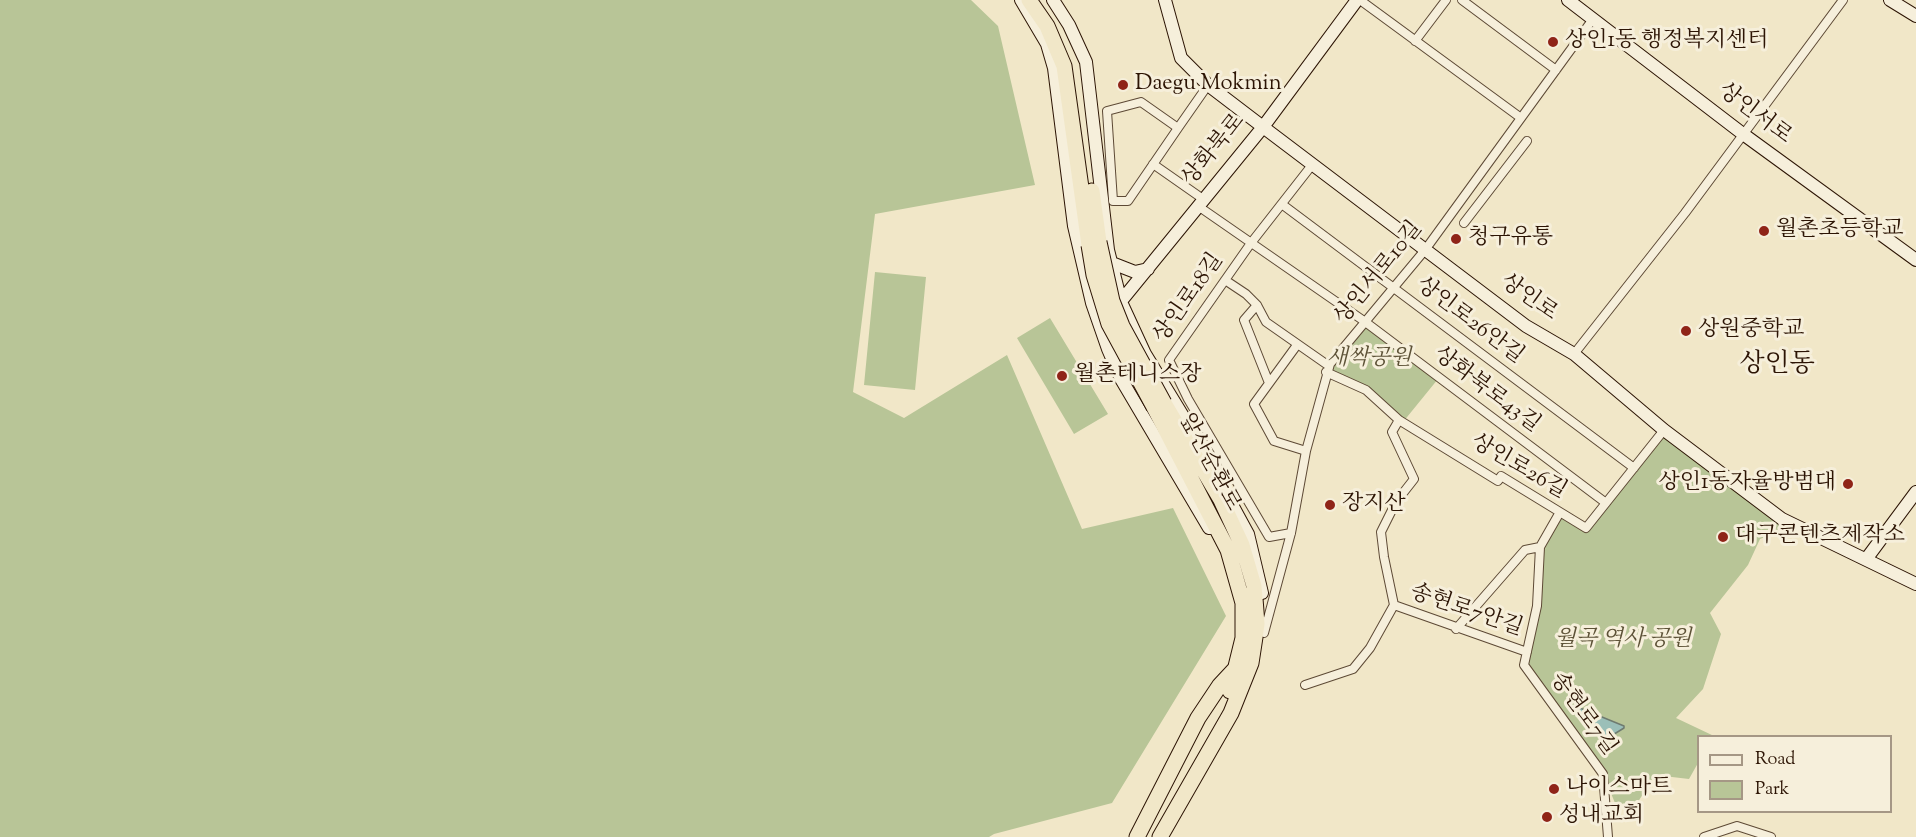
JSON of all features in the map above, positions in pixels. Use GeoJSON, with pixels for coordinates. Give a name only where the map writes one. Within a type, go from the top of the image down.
{"type":"FeatureCollection","features":[{"type":"Feature","properties":{"kind":"highway","name":"앞산순환로"},"geometry":{"type":"LineString","coordinates":[[1029,0],[1047,26],[1064,66],[1089,247],[1109,324],[1159,405],[1228,550],[1243,603],[1243,666],[1231,713],[1160,837]]}},
{"type":"Feature","properties":{"kind":"highway","name":"앞산순환로"},"geometry":{"type":"LineString","coordinates":[[1042,0],[1061,34],[1071,62],[1089,247]]}},
{"type":"Feature","properties":{"kind":"highway","name":"앞산순환로"},"geometry":{"type":"LineString","coordinates":[[1148,837],[1224,707],[1243,666]]}},
{"type":"Feature","properties":{"kind":"highway"},"geometry":{"type":"LineString","coordinates":[[1137,837],[1198,718],[1220,685],[1243,666]]}},
{"type":"Feature","properties":{"kind":"highway"},"geometry":{"type":"LineString","coordinates":[[1167,837],[1242,702],[1243,666]]}},
{"type":"Feature","properties":{"kind":"street"},"geometry":{"type":"LineString","coordinates":[[1021,0],[1047,44],[1054,68],[1074,226],[1089,247],[1096,262],[1111,259],[1135,272],[1148,269]]}},
{"type":"Feature","properties":{"kind":"street"},"geometry":{"type":"LineString","coordinates":[[1053,0],[1069,25],[1086,62],[1111,259],[1121,302],[1145,354],[1192,431],[1248,534],[1262,590],[1264,633],[1243,666]]}},
{"type":"Feature","properties":{"kind":"street","name":"상인로"},"geometry":{"type":"LineString","coordinates":[[1165,0],[1181,58],[1208,85],[1526,326],[1574,354],[1664,430],[1782,519],[1867,558],[1916,584]]}},
{"type":"Feature","properties":{"kind":"street","name":"상화북로"},"geometry":{"type":"LineString","coordinates":[[1100,324],[1121,302],[1263,127],[1359,0],[1521,118]]}},
{"type":"Feature","properties":{"kind":"street"},"geometry":{"type":"LineString","coordinates":[[1415,41],[1446,0]]}},
{"type":"Feature","properties":{"kind":"street"},"geometry":{"type":"LineString","coordinates":[[1462,0],[1556,70]]}},
{"type":"Feature","properties":{"kind":"street","name":"상인서로"},"geometry":{"type":"LineString","coordinates":[[1569,0],[1743,134],[1916,260]]}},
{"type":"Feature","properties":{"kind":"street"},"geometry":{"type":"LineString","coordinates":[[1574,354],[1743,134],[1842,0]]}},
{"type":"Feature","properties":{"kind":"street"},"geometry":{"type":"LineString","coordinates":[[1890,0],[1916,16]]}},
{"type":"Feature","properties":{"kind":"street","name":"상인서로10길"},"geometry":{"type":"LineString","coordinates":[[1264,633],[1291,533],[1306,451],[1328,369],[1364,321],[1425,250],[1593,19]]}},
{"type":"Feature","properties":{"kind":"street"},"geometry":{"type":"LineString","coordinates":[[1178,128],[1141,102],[1107,111],[1113,201],[1128,201],[1208,85]]}},
{"type":"Feature","properties":{"kind":"street"},"geometry":{"type":"LineString","coordinates":[[1464,224],[1527,141]]}},
{"type":"Feature","properties":{"kind":"street","name":"상화북로43길"},"geometry":{"type":"LineString","coordinates":[[1153,164],[1251,243],[1364,321],[1606,503]]}},
{"type":"Feature","properties":{"kind":"street","name":"상인로18길"},"geometry":{"type":"LineString","coordinates":[[1291,533],[1269,537],[1188,399],[1169,360],[1251,243],[1312,165]]}},
{"type":"Feature","properties":{"kind":"street","name":"상인로26안길"},"geometry":{"type":"LineString","coordinates":[[1283,205],[1634,468]]}},
{"type":"Feature","properties":{"kind":"street"},"geometry":{"type":"LineString","coordinates":[[1089,247],[1092,303],[1118,372],[1218,542],[1226,561],[1237,610],[1243,666]]}},
{"type":"Feature","properties":{"kind":"street","name":"상인로26길"},"geometry":{"type":"LineString","coordinates":[[1225,280],[1246,294],[1257,305],[1266,322],[1328,369],[1366,390],[1399,420],[1498,481],[1501,476],[1586,528],[1664,430]]}},
{"type":"Feature","properties":{"kind":"street"},"geometry":{"type":"LineString","coordinates":[[1257,305],[1244,321],[1269,383]]}},
{"type":"Feature","properties":{"kind":"street"},"geometry":{"type":"LineString","coordinates":[[1297,345],[1254,404],[1274,441],[1306,451]]}},
{"type":"Feature","properties":{"kind":"street","name":"송현로7안길"},"geometry":{"type":"LineString","coordinates":[[1305,685],[1353,669],[1370,648],[1394,606],[1381,532],[1396,502],[1414,479],[1392,432],[1399,420]]}},
{"type":"Feature","properties":{"kind":"street"},"geometry":{"type":"LineString","coordinates":[[1867,558],[1916,492]]}},
{"type":"Feature","properties":{"kind":"street","name":"송현로7길"},"geometry":{"type":"LineString","coordinates":[[1560,512],[1540,547],[1537,606],[1524,665],[1603,774],[1608,837]]}},
{"type":"Feature","properties":{"kind":"street"},"geometry":{"type":"LineString","coordinates":[[1456,629],[1525,550],[1540,547]]}},
{"type":"Feature","properties":{"kind":"street","name":"송현로7안길"},"geometry":{"type":"LineString","coordinates":[[1394,606],[1527,652]]}},
{"type":"Feature","properties":{"kind":"street"},"geometry":{"type":"LineString","coordinates":[[1704,837],[1737,826],[1771,837]]}},
{"type":"Feature","properties":{"kind":"green space"},"geometry":{"type":"Polygon","coordinates":[[[0,0],[971,0],[998,26],[1035,185],[875,214],[853,392],[904,418],[1007,355],[1082,529],[1173,508],[1226,616],[1112,803],[989,837],[0,837],[0,0]]]}},
{"type":"Feature","properties":{"kind":"green space"},"geometry":{"type":"Polygon","coordinates":[[[875,272],[926,277],[915,390],[864,385],[875,272]]]}},
{"type":"Feature","properties":{"kind":"green space","name":"월촌테니스장"},"geometry":{"type":"Polygon","coordinates":[[[1050,318],[1108,414],[1074,434],[1017,338],[1050,318]]]}},
{"type":"Feature","properties":{"kind":"green space","name":"새싹공원"},"geometry":{"type":"Polygon","coordinates":[[[1364,321],[1438,379],[1403,422],[1366,390],[1326,372],[1364,321]]]}},
{"type":"Feature","properties":{"kind":"green space","name":"월곡 역사 공원"},"geometry":{"type":"Polygon","coordinates":[[[1664,430],[1788,527],[1760,539],[1748,565],[1710,613],[1721,634],[1703,689],[1676,718],[1712,735],[1697,735],[1697,765],[1689,779],[1655,775],[1636,805],[1615,803],[1603,774],[1524,665],[1537,606],[1540,547],[1560,512],[1585,528],[1664,430]]]}},
{"type":"Feature","properties":{"kind":"water"},"geometry":{"type":"Polygon","coordinates":[[[1575,706],[1624,726],[1624,728],[1611,736],[1599,736],[1586,725],[1575,706]]]}},
{"type":"Feature","properties":{"kind":"place","name":"상인1동 행정복지센터"},"geometry":{"type":"Point","coordinates":[1553,42]}},
{"type":"Feature","properties":{"kind":"place","name":"Daegu Mokmin"},"geometry":{"type":"Point","coordinates":[1123,85]}},
{"type":"Feature","properties":{"kind":"place","name":"월촌초등학교"},"geometry":{"type":"Point","coordinates":[1764,231]}},
{"type":"Feature","properties":{"kind":"place","name":"청구유통"},"geometry":{"type":"Point","coordinates":[1456,239]}},
{"type":"Feature","properties":{"kind":"place","name":"상원중학교"},"geometry":{"type":"Point","coordinates":[1686,331]}},
{"type":"Feature","properties":{"kind":"place","name":"월촌테니스장"},"geometry":{"type":"Point","coordinates":[1062,376]}},
{"type":"Feature","properties":{"kind":"place","name":"상인1동자율방범대"},"geometry":{"type":"Point","coordinates":[1848,484]}},
{"type":"Feature","properties":{"kind":"place","name":"장지산"},"geometry":{"type":"Point","coordinates":[1330,505]}},
{"type":"Feature","properties":{"kind":"place","name":"대구콘텐츠제작소"},"geometry":{"type":"Point","coordinates":[1723,537]}},
{"type":"Feature","properties":{"kind":"place","name":"나이스마트"},"geometry":{"type":"Point","coordinates":[1554,789]}},
{"type":"Feature","properties":{"kind":"place","name":"성내교회"},"geometry":{"type":"Point","coordinates":[1547,817]}},
{"type":"Feature","properties":{"kind":"district","name":"상인동"},"geometry":{"type":"Point","coordinates":[1777,367]}}]}
